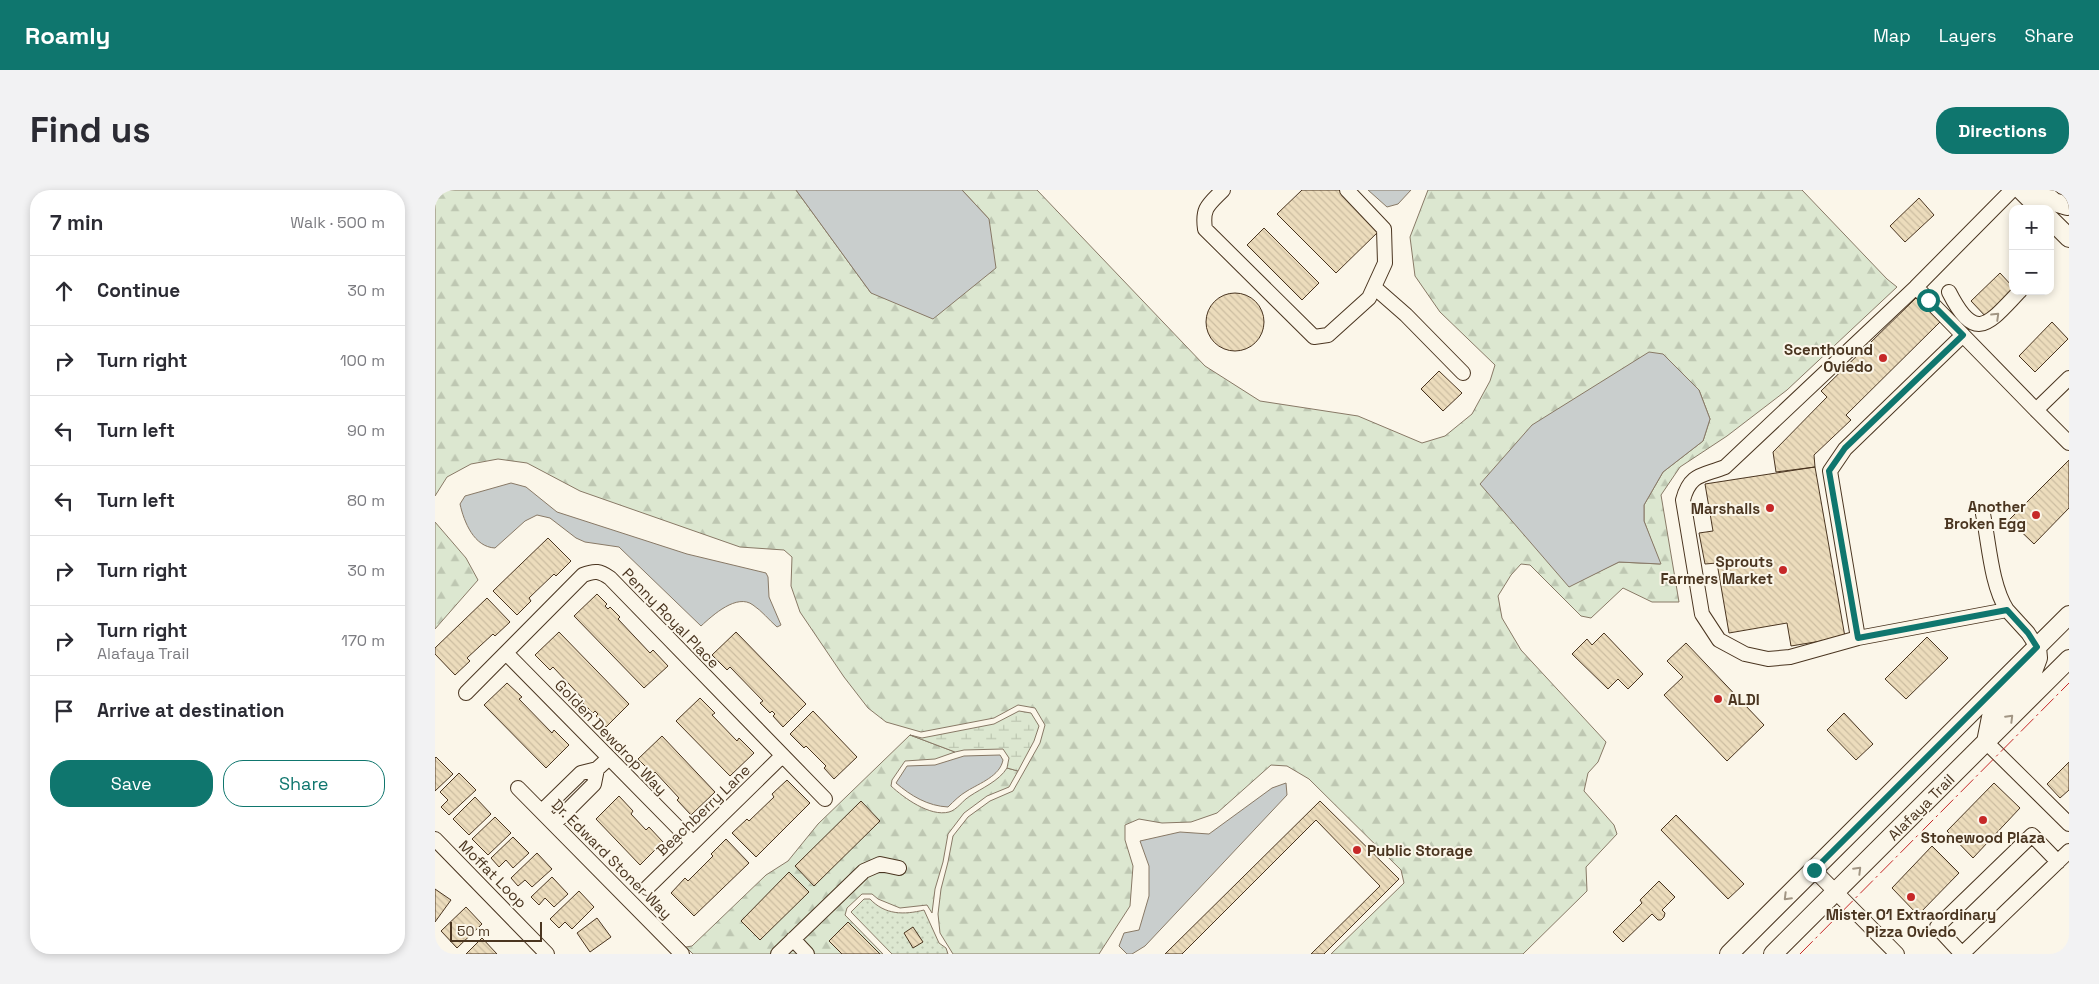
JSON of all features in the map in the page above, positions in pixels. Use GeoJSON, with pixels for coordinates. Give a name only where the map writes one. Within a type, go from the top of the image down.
{"type":"FeatureCollection","features":[{"type":"Feature","properties":{"kind":"main road"},"geometry":{"type":"LineString","coordinates":[[2021,190],[2036,205]]}},
{"type":"Feature","properties":{"kind":"main road"},"geometry":{"type":"LineString","coordinates":[[2054,223],[2069,238]]}},
{"type":"Feature","properties":{"kind":"main road","name":"Alafaya Trail"},"geometry":{"type":"LineString","coordinates":[[1729,954],[2069,615]]}},
{"type":"Feature","properties":{"kind":"main road"},"geometry":{"type":"LineString","coordinates":[[1986,742],[1991,717],[2032,674],[2038,658],[2037,647]]}},
{"type":"Feature","properties":{"kind":"main road","name":"Alafaya Trail"},"geometry":{"type":"LineString","coordinates":[[1773,954],[2069,659]]}},
{"type":"Feature","properties":{"kind":"street"},"geometry":{"type":"LineString","coordinates":[[1223,190],[1207,206],[1203,214],[1205,229],[1315,337],[1328,336],[1369,298],[1385,263],[1385,229],[1347,190]]}},
{"type":"Feature","properties":{"kind":"street"},"geometry":{"type":"LineString","coordinates":[[2007,610],[1858,638],[1790,657],[1768,659],[1745,654],[1719,640],[1702,614],[1683,500],[1686,487],[1695,478],[1725,467],[1915,287],[2012,190]]}},
{"type":"Feature","properties":{"kind":"street"},"geometry":{"type":"LineString","coordinates":[[1374,287],[1406,315],[1463,373]]}},
{"type":"Feature","properties":{"kind":"street"},"geometry":{"type":"LineString","coordinates":[[1915,287],[2069,443]]}},
{"type":"Feature","properties":{"kind":"street"},"geometry":{"type":"LineString","coordinates":[[1949,292],[1956,306],[1972,323],[1981,325],[1990,321],[2016,295]]}},
{"type":"Feature","properties":{"kind":"street"},"geometry":{"type":"LineString","coordinates":[[1858,638],[1829,471],[1845,448],[1963,335]]}},
{"type":"Feature","properties":{"kind":"street"},"geometry":{"type":"LineString","coordinates":[[2036,410],[2069,378]]}},
{"type":"Feature","properties":{"kind":"street"},"geometry":{"type":"LineString","coordinates":[[1983,514],[2002,603],[2028,633],[2037,647]]}},
{"type":"Feature","properties":{"kind":"street","name":"Penny Royal Place"},"geometry":{"type":"LineString","coordinates":[[465,693],[583,575],[593,571],[601,572],[610,578],[825,799]]}},
{"type":"Feature","properties":{"kind":"street","name":"Golden Dewdrop Way"},"geometry":{"type":"LineString","coordinates":[[506,653],[693,843]]}},
{"type":"Feature","properties":{"kind":"street"},"geometry":{"type":"LineString","coordinates":[[1986,742],[2069,824]]}},
{"type":"Feature","properties":{"kind":"street","name":"Beachberry Lane"},"geometry":{"type":"LineString","coordinates":[[647,888],[783,756]]}},
{"type":"Feature","properties":{"kind":"street"},"geometry":{"type":"LineString","coordinates":[[541,811],[581,773],[597,768],[609,758]]}},
{"type":"Feature","properties":{"kind":"street"},"geometry":{"type":"LineString","coordinates":[[554,824],[594,784],[597,768]]}},
{"type":"Feature","properties":{"kind":"street"},"geometry":{"type":"LineString","coordinates":[[577,777],[589,789]]}},
{"type":"Feature","properties":{"kind":"street","name":"Dr. Edward Stoner Way"},"geometry":{"type":"LineString","coordinates":[[518,788],[683,954]]}},
{"type":"Feature","properties":{"kind":"street"},"geometry":{"type":"LineString","coordinates":[[565,788],[577,801]]}},
{"type":"Feature","properties":{"kind":"street"},"geometry":{"type":"LineString","coordinates":[[2058,862],[2032,835],[1937,928],[1962,954],[2058,862],[2069,851]]}},
{"type":"Feature","properties":{"kind":"street","name":"Moffat Loop"},"geometry":{"type":"LineString","coordinates":[[435,839],[547,954]]}},
{"type":"Feature","properties":{"kind":"street"},"geometry":{"type":"LineString","coordinates":[[778,954],[864,871],[880,864],[899,868]]}},
{"type":"Feature","properties":{"kind":"street"},"geometry":{"type":"LineString","coordinates":[[1814,870],[1897,954]]}},
{"type":"Feature","properties":{"kind":"street"},"geometry":{"type":"LineString","coordinates":[[793,939],[804,953]]}},
{"type":"Feature","properties":{"kind":"green space"},"geometry":{"type":"Polygon","coordinates":[[[435,190],[796,190],[871,293],[989,219],[962,190],[1037,190],[1205,366],[1260,401],[1358,416],[1422,443],[1445,436],[1472,414],[1490,381],[1495,365],[1440,312],[1415,276],[1410,237],[1428,190],[1802,190],[1887,279],[1897,287],[1787,390],[1727,436],[1680,467],[1661,495],[1679,602],[1652,602],[1623,588],[1591,618],[1581,616],[1530,565],[1521,564],[1511,575],[1498,596],[1502,618],[1521,650],[1606,742],[1598,762],[1588,773],[1584,791],[1614,825],[1617,834],[1586,867],[1587,891],[1523,954],[1331,954],[1404,883],[1401,870],[1309,779],[1287,766],[1271,765],[1217,813],[1191,822],[1162,823],[1139,819],[1125,825],[1125,840],[1133,866],[1130,906],[1099,954],[953,954],[940,933],[938,914],[941,889],[953,836],[968,817],[990,801],[1013,791],[1040,743],[1045,725],[1035,708],[1018,705],[994,718],[921,732],[886,722],[868,708],[844,677],[800,612],[791,586],[792,557],[784,550],[740,547],[580,491],[527,463],[498,459],[471,464],[447,477],[435,496],[435,190]],[[1663,354],[1569,586],[1619,562],[1660,564],[1644,521],[1644,505],[1663,472],[1703,441],[1710,419],[1699,390],[1663,354]]]}},
{"type":"Feature","properties":{"kind":"green space"},"geometry":{"type":"Polygon","coordinates":[[[435,522],[466,558],[478,580],[435,629],[435,522]]]}},
{"type":"Feature","properties":{"kind":"green space"},"geometry":{"type":"Polygon","coordinates":[[[1019,711],[1031,713],[1039,726],[1034,741],[1018,771],[1007,768],[1009,758],[1003,749],[955,752],[910,735],[922,738],[994,724],[1019,711]]]}},
{"type":"Feature","properties":{"kind":"green space"},"geometry":{"type":"Polygon","coordinates":[[[910,735],[955,752],[935,759],[905,761],[892,780],[891,786],[896,791],[910,801],[934,812],[952,811],[967,798],[1004,773],[1007,768],[1018,771],[1009,787],[987,796],[964,813],[948,834],[943,862],[935,889],[932,913],[927,905],[900,908],[878,899],[872,894],[862,894],[847,908],[845,915],[883,954],[693,954],[686,947],[692,946],[766,875],[788,861],[818,824],[910,735]]]}},
{"type":"Feature","properties":{"kind":"green space"},"geometry":{"type":"Polygon","coordinates":[[[864,899],[870,899],[888,911],[909,913],[924,910],[939,943],[946,948],[948,954],[892,954],[851,912],[864,899]]]}},
{"type":"Feature","properties":{"kind":"shaded area"},"geometry":{"type":"Polygon","coordinates":[[[796,190],[962,190],[989,219],[996,268],[933,319],[871,293],[796,190]]]}},
{"type":"Feature","properties":{"kind":"shaded area"},"geometry":{"type":"Polygon","coordinates":[[[1368,190],[1411,190],[1398,204],[1387,207],[1368,190]]]}},
{"type":"Feature","properties":{"kind":"shaded area"},"geometry":{"type":"Polygon","coordinates":[[[1649,352],[1663,354],[1699,390],[1710,419],[1703,441],[1663,472],[1644,505],[1644,521],[1661,564],[1619,562],[1569,587],[1480,484],[1532,425],[1649,352]]]}},
{"type":"Feature","properties":{"kind":"shaded area"},"geometry":{"type":"Polygon","coordinates":[[[511,483],[526,487],[557,512],[687,554],[766,573],[769,597],[781,625],[777,627],[753,605],[747,602],[740,602],[725,607],[701,626],[619,547],[585,542],[576,538],[550,518],[537,515],[525,521],[495,548],[488,547],[476,538],[467,526],[460,504],[465,496],[511,483]]]}},
{"type":"Feature","properties":{"kind":"shaded area"},"geometry":{"type":"Polygon","coordinates":[[[1000,755],[1003,760],[994,775],[962,794],[948,807],[920,800],[896,783],[907,766],[935,765],[964,756],[1000,755]]]}},
{"type":"Feature","properties":{"kind":"shaded area"},"geometry":{"type":"Polygon","coordinates":[[[1286,783],[1287,795],[1145,946],[1132,954],[1127,954],[1119,946],[1124,933],[1139,930],[1149,896],[1149,866],[1140,841],[1180,832],[1209,834],[1272,788],[1286,783]]]}},
{"type":"Feature","properties":{"kind":"building"},"geometry":{"type":"Polygon","coordinates":[[[1302,190],[1339,190],[1379,231],[1336,273],[1277,214],[1302,190]]]}},
{"type":"Feature","properties":{"kind":"building"},"geometry":{"type":"Polygon","coordinates":[[[1919,198],[1934,215],[1905,242],[1890,226],[1919,198]]]}},
{"type":"Feature","properties":{"kind":"building"},"geometry":{"type":"Polygon","coordinates":[[[1264,228],[1319,283],[1302,300],[1247,245],[1264,228]]]}},
{"type":"Feature","properties":{"kind":"building"},"geometry":{"type":"Polygon","coordinates":[[[2000,273],[2009,283],[2009,295],[1988,319],[1971,301],[2000,273]]]}},
{"type":"Feature","properties":{"kind":"building"},"geometry":{"type":"Polygon","coordinates":[[[1229,293],[1241,293],[1256,301],[1264,316],[1264,328],[1256,343],[1241,351],[1229,351],[1214,343],[1206,328],[1206,316],[1214,301],[1229,293]]]}},
{"type":"Feature","properties":{"kind":"building"},"geometry":{"type":"Polygon","coordinates":[[[1916,298],[1940,322],[1846,415],[1851,420],[1814,455],[1815,467],[1776,472],[1773,452],[1827,397],[1821,391],[1916,298]]]}},
{"type":"Feature","properties":{"kind":"building"},"geometry":{"type":"Polygon","coordinates":[[[2052,322],[2068,339],[2035,372],[2019,356],[2052,322]]]}},
{"type":"Feature","properties":{"kind":"building"},"geometry":{"type":"Polygon","coordinates":[[[1439,371],[1462,393],[1443,411],[1421,389],[1439,371]]]}},
{"type":"Feature","properties":{"kind":"building"},"geometry":{"type":"Polygon","coordinates":[[[2069,460],[2069,508],[2034,544],[2009,520],[2069,460]]]}},
{"type":"Feature","properties":{"kind":"building"},"geometry":{"type":"Polygon","coordinates":[[[1815,467],[1845,637],[1791,646],[1787,623],[1729,633],[1717,563],[1705,564],[1699,533],[1713,531],[1705,484],[1815,467]]]}},
{"type":"Feature","properties":{"kind":"building"},"geometry":{"type":"Polygon","coordinates":[[[548,538],[571,561],[529,598],[531,601],[517,615],[493,591],[548,538]]]}},
{"type":"Feature","properties":{"kind":"building"},"geometry":{"type":"Polygon","coordinates":[[[597,594],[607,604],[605,606],[608,609],[610,607],[620,617],[618,619],[650,653],[653,650],[668,666],[644,688],[574,616],[597,594]]]}},
{"type":"Feature","properties":{"kind":"building"},"geometry":{"type":"Polygon","coordinates":[[[487,598],[510,622],[495,636],[493,634],[467,658],[470,661],[455,675],[435,654],[435,648],[487,598]]]}},
{"type":"Feature","properties":{"kind":"building"},"geometry":{"type":"Polygon","coordinates":[[[559,632],[629,704],[606,727],[596,716],[598,714],[595,711],[593,713],[583,703],[585,701],[553,667],[550,670],[535,655],[559,632]]]}},
{"type":"Feature","properties":{"kind":"building"},"geometry":{"type":"Polygon","coordinates":[[[736,632],[806,704],[783,727],[773,716],[775,714],[772,711],[770,713],[760,703],[763,701],[730,667],[727,670],[712,655],[736,632]]]}},
{"type":"Feature","properties":{"kind":"building"},"geometry":{"type":"Polygon","coordinates":[[[1604,633],[1643,674],[1628,689],[1618,679],[1608,689],[1572,654],[1587,639],[1592,645],[1604,633]]]}},
{"type":"Feature","properties":{"kind":"building"},"geometry":{"type":"Polygon","coordinates":[[[1927,637],[1948,658],[1906,699],[1885,679],[1927,637]]]}},
{"type":"Feature","properties":{"kind":"building"},"geometry":{"type":"Polygon","coordinates":[[[1686,643],[1764,725],[1727,761],[1664,695],[1683,677],[1667,661],[1686,643]]]}},
{"type":"Feature","properties":{"kind":"building"},"geometry":{"type":"Polygon","coordinates":[[[507,683],[522,697],[519,699],[552,733],[554,730],[569,745],[546,768],[484,705],[507,683]]]}},
{"type":"Feature","properties":{"kind":"building"},"geometry":{"type":"Polygon","coordinates":[[[700,698],[715,713],[712,715],[737,741],[739,738],[754,753],[730,776],[676,721],[700,698]]]}},
{"type":"Feature","properties":{"kind":"building"},"geometry":{"type":"Polygon","coordinates":[[[813,711],[857,757],[834,779],[824,768],[826,766],[806,746],[804,748],[790,734],[813,711]]]}},
{"type":"Feature","properties":{"kind":"building"},"geometry":{"type":"Polygon","coordinates":[[[1844,713],[1873,744],[1856,760],[1827,730],[1844,713]]]}},
{"type":"Feature","properties":{"kind":"building"},"geometry":{"type":"Polygon","coordinates":[[[662,736],[715,792],[691,815],[677,800],[679,798],[655,772],[653,774],[638,759],[662,736]]]}},
{"type":"Feature","properties":{"kind":"building"},"geometry":{"type":"Polygon","coordinates":[[[435,758],[453,774],[435,791],[435,758]]]}},
{"type":"Feature","properties":{"kind":"building"},"geometry":{"type":"Polygon","coordinates":[[[2069,762],[2069,790],[2060,798],[2047,784],[2069,762]]]}},
{"type":"Feature","properties":{"kind":"building"},"geometry":{"type":"Polygon","coordinates":[[[459,773],[476,790],[449,815],[441,807],[448,800],[440,792],[459,773]]]}},
{"type":"Feature","properties":{"kind":"building"},"geometry":{"type":"Polygon","coordinates":[[[787,780],[810,803],[756,857],[732,833],[747,819],[749,821],[774,797],[772,794],[787,780]]]}},
{"type":"Feature","properties":{"kind":"building","name":"Stonewood Plaza"},"geometry":{"type":"Polygon","coordinates":[[[1994,783],[2020,808],[1973,858],[1947,831],[1994,783]]]}},
{"type":"Feature","properties":{"kind":"building"},"geometry":{"type":"Polygon","coordinates":[[[619,796],[633,811],[631,814],[646,830],[649,827],[663,842],[640,865],[596,819],[619,796]]]}},
{"type":"Feature","properties":{"kind":"building"},"geometry":{"type":"Polygon","coordinates":[[[475,797],[491,814],[469,835],[453,819],[475,797]]]}},
{"type":"Feature","properties":{"kind":"building"},"geometry":{"type":"Polygon","coordinates":[[[861,801],[880,821],[814,886],[795,866],[861,801]]]}},
{"type":"Feature","properties":{"kind":"building","name":"Public Storage"},"geometry":{"type":"Polygon","coordinates":[[[1320,801],[1399,879],[1324,954],[1311,954],[1380,886],[1316,820],[1182,954],[1165,954],[1320,801]]]}},
{"type":"Feature","properties":{"kind":"building"},"geometry":{"type":"Polygon","coordinates":[[[1676,815],[1744,884],[1728,899],[1661,830],[1676,815]]]}},
{"type":"Feature","properties":{"kind":"building"},"geometry":{"type":"Polygon","coordinates":[[[495,817],[511,833],[488,855],[472,839],[495,817]]]}},
{"type":"Feature","properties":{"kind":"building"},"geometry":{"type":"Polygon","coordinates":[[[513,837],[529,853],[513,868],[506,860],[499,867],[491,858],[513,837]]]}},
{"type":"Feature","properties":{"kind":"building"},"geometry":{"type":"Polygon","coordinates":[[[726,839],[749,863],[694,916],[671,893],[685,878],[688,881],[713,856],[711,854],[726,839]]]}},
{"type":"Feature","properties":{"kind":"building","name":"Stonewood Plaza"},"geometry":{"type":"Polygon","coordinates":[[[1932,846],[1959,873],[1918,915],[1892,888],[1932,846]]]}},
{"type":"Feature","properties":{"kind":"building"},"geometry":{"type":"Polygon","coordinates":[[[537,853],[552,869],[532,887],[525,880],[518,886],[511,878],[537,853]]]}},
{"type":"Feature","properties":{"kind":"building"},"geometry":{"type":"Polygon","coordinates":[[[789,872],[809,892],[760,940],[741,921],[789,872]]]}},
{"type":"Feature","properties":{"kind":"building"},"geometry":{"type":"Polygon","coordinates":[[[552,877],[568,894],[554,907],[545,898],[539,905],[531,897],[552,877]]]}},
{"type":"Feature","properties":{"kind":"building"},"geometry":{"type":"Polygon","coordinates":[[[1659,881],[1675,897],[1662,910],[1665,913],[1664,917],[1658,920],[1652,914],[1623,942],[1613,932],[1642,903],[1640,900],[1659,881]]]}},
{"type":"Feature","properties":{"kind":"building"},"geometry":{"type":"Polygon","coordinates":[[[435,889],[451,900],[435,922],[435,889]]]}},
{"type":"Feature","properties":{"kind":"building"},"geometry":{"type":"Polygon","coordinates":[[[579,891],[594,907],[572,929],[565,922],[559,928],[550,919],[579,891]]]}},
{"type":"Feature","properties":{"kind":"building"},"geometry":{"type":"Polygon","coordinates":[[[466,907],[482,924],[457,948],[441,931],[466,907]]]}},
{"type":"Feature","properties":{"kind":"building"},"geometry":{"type":"Polygon","coordinates":[[[597,918],[611,937],[590,952],[577,933],[597,918]]]}},
{"type":"Feature","properties":{"kind":"building"},"geometry":{"type":"Polygon","coordinates":[[[848,922],[880,954],[842,954],[829,941],[848,922]]]}},
{"type":"Feature","properties":{"kind":"building"},"geometry":{"type":"Polygon","coordinates":[[[913,927],[923,942],[913,948],[904,933],[913,927]]]}},
{"type":"Feature","properties":{"kind":"building"},"geometry":{"type":"Polygon","coordinates":[[[482,938],[497,954],[466,954],[482,938]]]}},
{"type":"Feature","properties":{"kind":"power"},"geometry":{"type":"LineString","coordinates":[[1800,954],[2069,683]]}},
{"type":"Feature","properties":{"kind":"place","name":"Scenthound Oviedo"},"geometry":{"type":"Point","coordinates":[1883,358]}},
{"type":"Feature","properties":{"kind":"place","name":"Marshalls"},"geometry":{"type":"Point","coordinates":[1770,508]}},
{"type":"Feature","properties":{"kind":"place","name":"Another Broken Egg"},"geometry":{"type":"Point","coordinates":[2036,515]}},
{"type":"Feature","properties":{"kind":"place","name":"Sprouts Farmers Market"},"geometry":{"type":"Point","coordinates":[1783,570]}},
{"type":"Feature","properties":{"kind":"place","name":"ALDI"},"geometry":{"type":"Point","coordinates":[1718,699]}},
{"type":"Feature","properties":{"kind":"place","name":"Stonewood Plaza"},"geometry":{"type":"Point","coordinates":[1983,820]}},
{"type":"Feature","properties":{"kind":"place","name":"Public Storage"},"geometry":{"type":"Point","coordinates":[1357,850]}},
{"type":"Feature","properties":{"kind":"place","name":"Mister O1 Extraordinary Pizza Oviedo"},"geometry":{"type":"Point","coordinates":[1911,897]}},
{"type":"Feature","properties":{"kind":"route"},"geometry":{"type":"LineString","coordinates":[[1814,870],[2037,647],[2028,633],[2007,610],[1858,638],[1829,471],[1845,448],[1963,335],[1928,300]]}}]}
